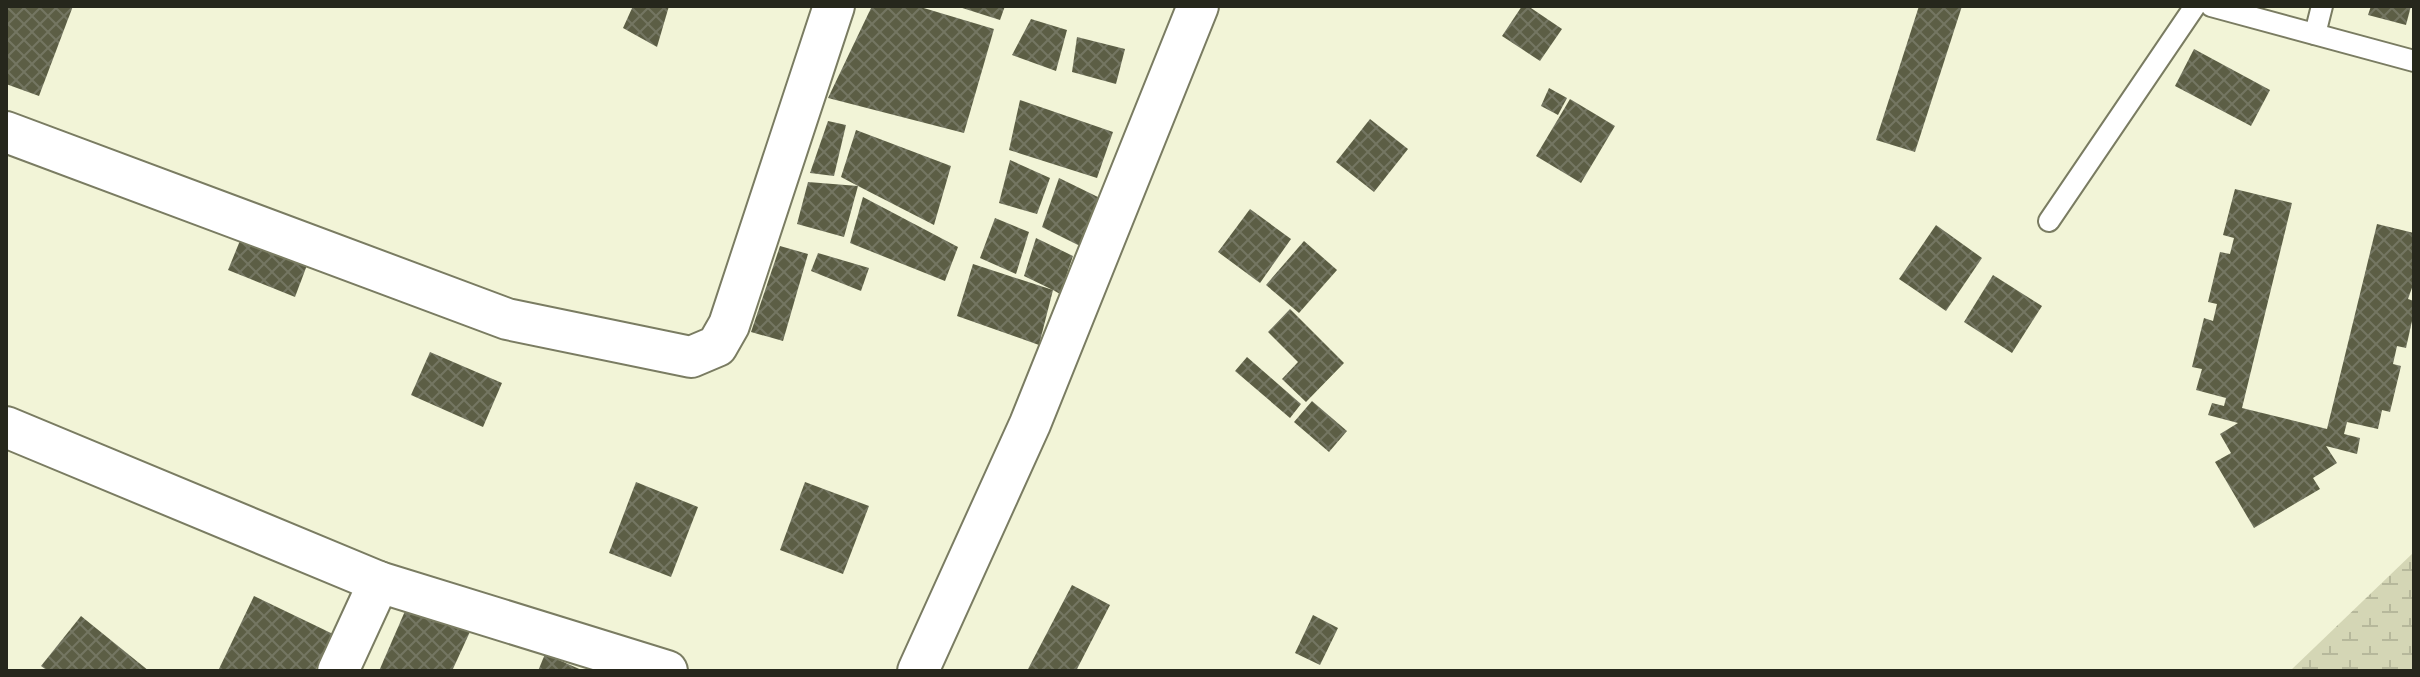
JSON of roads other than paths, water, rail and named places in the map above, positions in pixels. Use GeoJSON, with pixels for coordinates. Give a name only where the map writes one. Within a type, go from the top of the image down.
{"type":"FeatureCollection","features":[{"type":"Feature","properties":{"kind":"street"},"geometry":{"type":"LineString","coordinates":[[6,132],[507,319],[691,357],[717,346],[729,325],[834,6]]}},
{"type":"Feature","properties":{"kind":"street"},"geometry":{"type":"LineString","coordinates":[[918,671],[1030,424],[1198,6]]}},
{"type":"Feature","properties":{"kind":"street"},"geometry":{"type":"LineString","coordinates":[[6,427],[379,582],[667,671]]}},
{"type":"Feature","properties":{"kind":"street"},"geometry":{"type":"LineString","coordinates":[[338,671],[379,582]]}},
{"type":"Feature","properties":{"kind":"lane"},"geometry":{"type":"LineString","coordinates":[[2049,221],[2195,6]]}},
{"type":"Feature","properties":{"kind":"lane"},"geometry":{"type":"LineString","coordinates":[[2211,6],[2414,61]]}},
{"type":"Feature","properties":{"kind":"lane"},"geometry":{"type":"LineString","coordinates":[[2315,34],[2322,6]]}}]}
